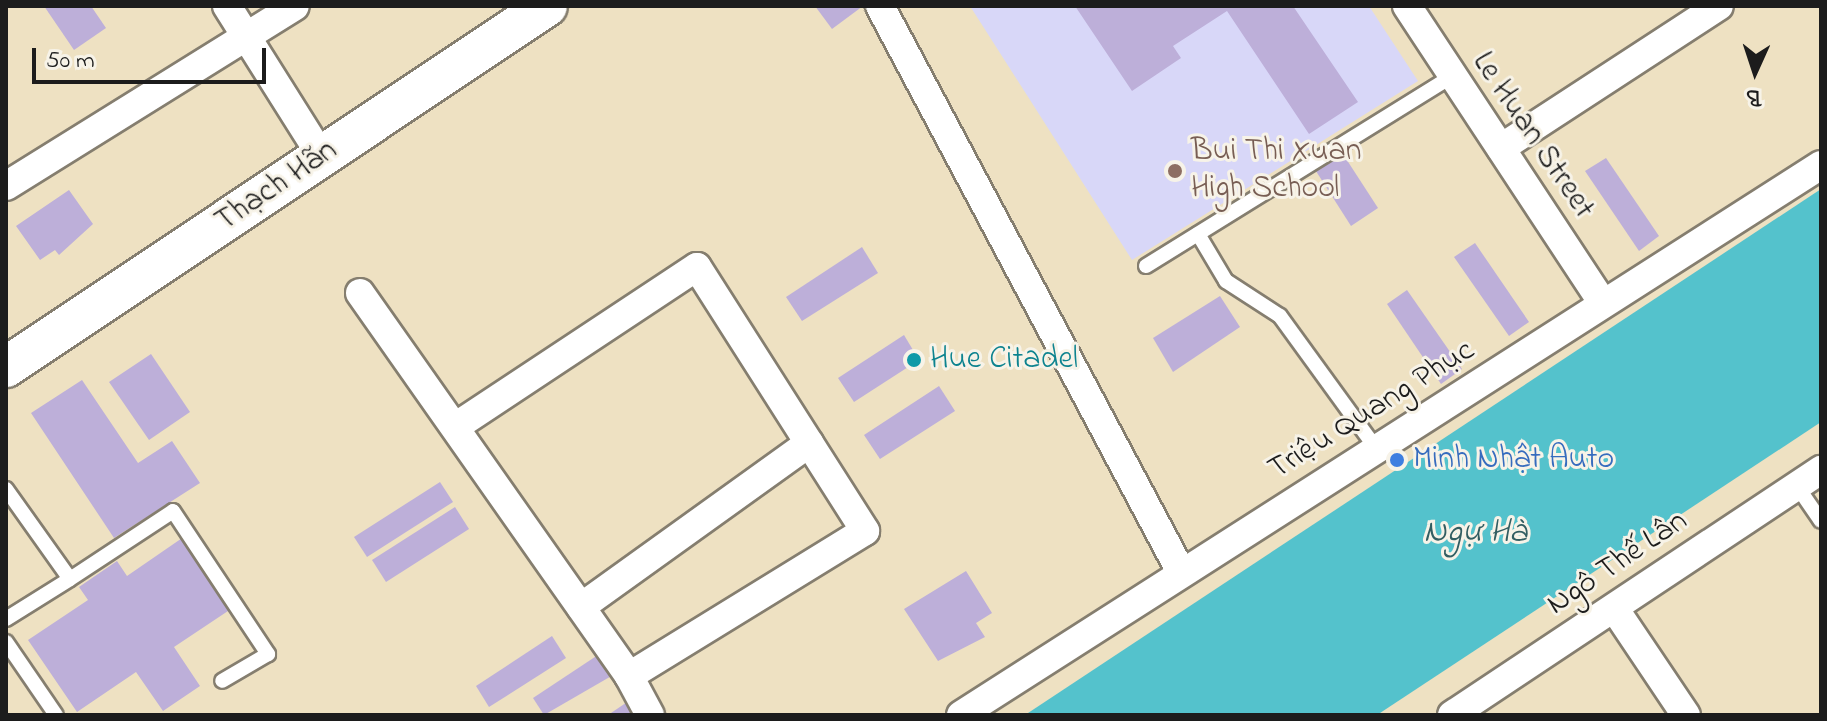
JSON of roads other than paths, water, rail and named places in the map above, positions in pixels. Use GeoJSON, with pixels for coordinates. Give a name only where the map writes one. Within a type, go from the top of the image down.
{"type":"FeatureCollection","features":[{"type":"Feature","properties":{"kind":"street"},"geometry":{"type":"LineString","coordinates":[[227,6],[322,157]]}},
{"type":"Feature","properties":{"kind":"street"},"geometry":{"type":"LineString","coordinates":[[6,186],[295,6]]}},
{"type":"Feature","properties":{"kind":"street","name":"Thạch Hãn"},"geometry":{"type":"LineString","coordinates":[[6,367],[547,6]]}},
{"type":"Feature","properties":{"kind":"street"},"geometry":{"type":"LineString","coordinates":[[880,6],[1180,570]]}},
{"type":"Feature","properties":{"kind":"street","name":"Le Huan Street"},"geometry":{"type":"LineString","coordinates":[[1407,6],[1603,303]]}},
{"type":"Feature","properties":{"kind":"street"},"geometry":{"type":"LineString","coordinates":[[1501,148],[1719,6]]}},
{"type":"Feature","properties":{"kind":"street","name":"Triệu Quang Phục"},"geometry":{"type":"LineString","coordinates":[[961,715],[1180,570],[1378,451],[1821,165]]}},
{"type":"Feature","properties":{"kind":"street"},"geometry":{"type":"LineString","coordinates":[[455,427],[697,267],[865,531],[629,676]]}},
{"type":"Feature","properties":{"kind":"street"},"geometry":{"type":"LineString","coordinates":[[360,293],[629,676],[650,715]]}},
{"type":"Feature","properties":{"kind":"street"},"geometry":{"type":"LineString","coordinates":[[581,607],[809,443]]}},
{"type":"Feature","properties":{"kind":"street","name":"Ngô Thế Lân"},"geometry":{"type":"LineString","coordinates":[[1452,715],[1821,470]]}},
{"type":"Feature","properties":{"kind":"street"},"geometry":{"type":"LineString","coordinates":[[1614,608],[1686,715]]}},
{"type":"Feature","properties":{"kind":"lane"},"geometry":{"type":"LineString","coordinates":[[1146,266],[1451,77]]}},
{"type":"Feature","properties":{"kind":"lane"},"geometry":{"type":"LineString","coordinates":[[1198,234],[1226,281],[1280,316],[1378,451]]}},
{"type":"Feature","properties":{"kind":"lane"},"geometry":{"type":"LineString","coordinates":[[1797,486],[1821,521]]}},
{"type":"Feature","properties":{"kind":"lane"},"geometry":{"type":"LineString","coordinates":[[6,489],[70,579]]}},
{"type":"Feature","properties":{"kind":"lane"},"geometry":{"type":"LineString","coordinates":[[6,619],[173,511],[268,654],[222,681]]}},
{"type":"Feature","properties":{"kind":"lane"},"geometry":{"type":"LineString","coordinates":[[6,642],[56,715]]}},
{"type":"Feature","properties":{"kind":"water","name":"Ngự Hà"},"geometry":{"type":"Polygon","coordinates":[[[1821,189],[1821,422],[1377,715],[1025,715],[1821,189]]]}},
{"type":"Feature","properties":{"kind":"place","name":"Bui Thi Xuan High School"},"geometry":{"type":"Point","coordinates":[1175,171]}},
{"type":"Feature","properties":{"kind":"place","name":"Hue Citadel"},"geometry":{"type":"Point","coordinates":[914,360]}},
{"type":"Feature","properties":{"kind":"place","name":"Minh Nhật Auto"},"geometry":{"type":"Point","coordinates":[1397,460]}}]}
